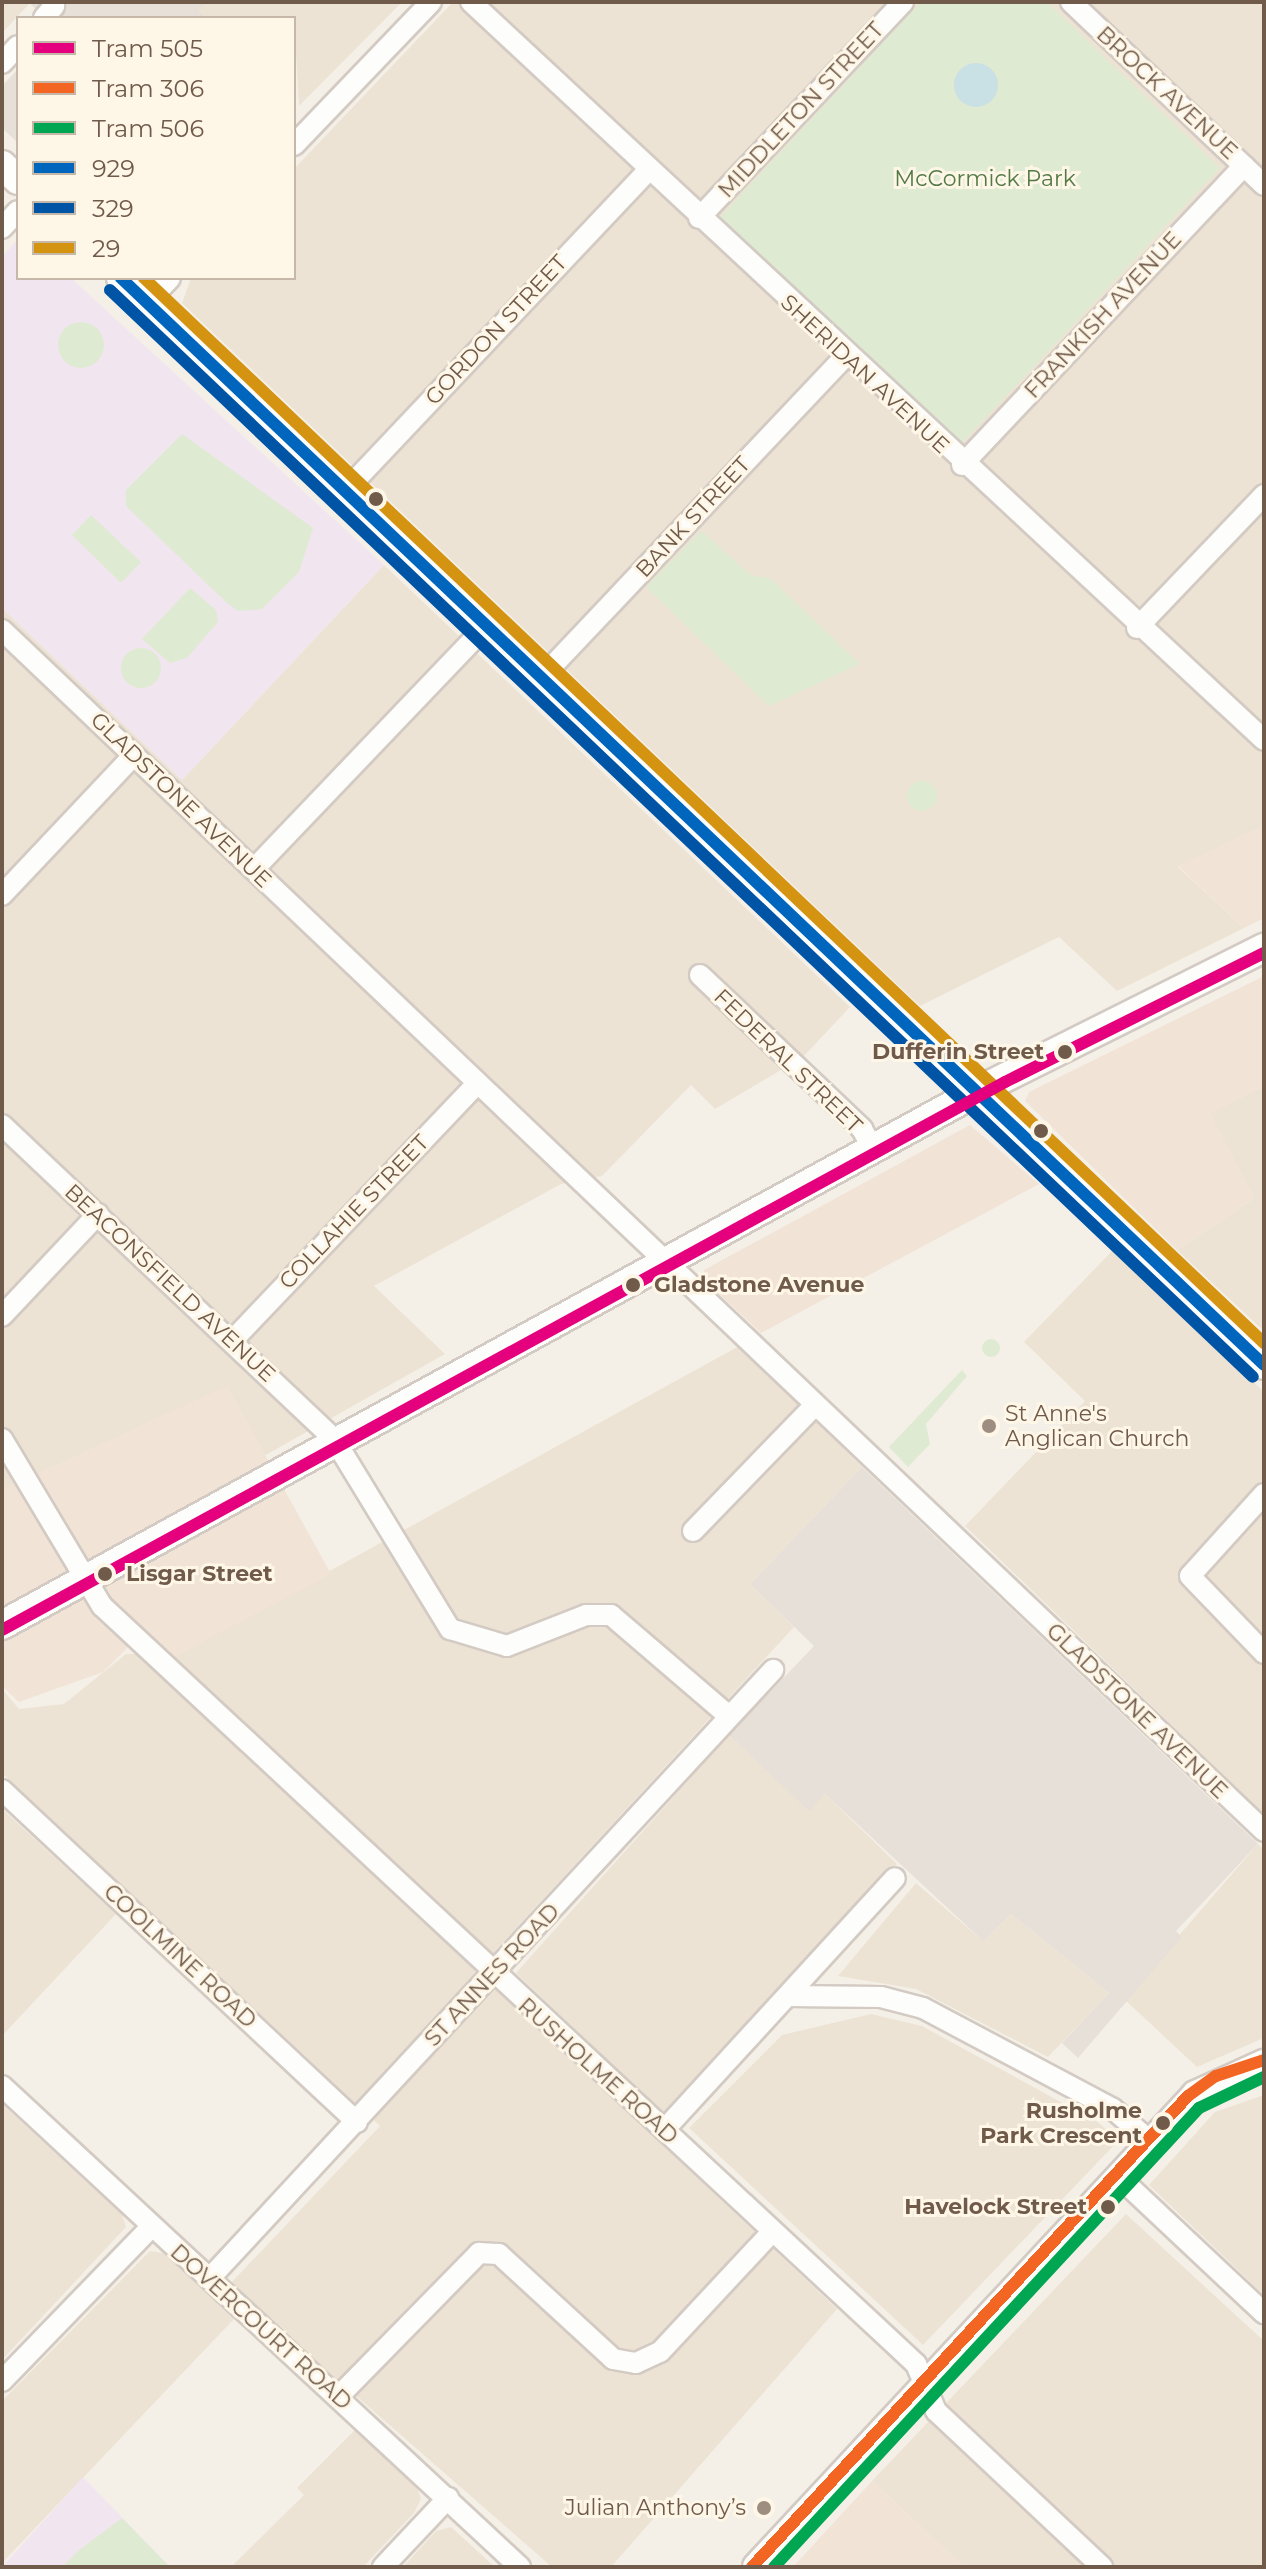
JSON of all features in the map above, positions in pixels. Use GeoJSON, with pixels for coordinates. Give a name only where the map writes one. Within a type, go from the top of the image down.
{"type":"FeatureCollection","features":[{"type":"Feature","properties":{"kind":"main road"},"geometry":{"type":"LineString","coordinates":[[123,280],[1264,1365]]}},
{"type":"Feature","properties":{"kind":"main road"},"geometry":{"type":"LineString","coordinates":[[2,1625],[978,1091],[1264,948]]}},
{"type":"Feature","properties":{"kind":"main road"},"geometry":{"type":"LineString","coordinates":[[757,2567],[1151,2142],[1208,2086],[1264,2064]]}},
{"type":"Feature","properties":{"kind":"street"},"geometry":{"type":"LineString","coordinates":[[296,143],[431,2]]}},
{"type":"Feature","properties":{"kind":"street","name":"SHERIDAN AVENUE"},"geometry":{"type":"LineString","coordinates":[[471,2],[1137,628],[1264,740]]}},
{"type":"Feature","properties":{"kind":"street","name":"MIDDLETON STREET"},"geometry":{"type":"LineString","coordinates":[[699,218],[903,2]]}},
{"type":"Feature","properties":{"kind":"street","name":"BROCK AVENUE"},"geometry":{"type":"LineString","coordinates":[[1071,2],[1264,185]]}},
{"type":"Feature","properties":{"kind":"street"},"geometry":{"type":"LineString","coordinates":[[2,63],[16,48]]}},
{"type":"Feature","properties":{"kind":"street","name":"FRANKISH AVENUE"},"geometry":{"type":"LineString","coordinates":[[962,465],[1244,166]]}},
{"type":"Feature","properties":{"kind":"street","name":"GORDON STREET"},"geometry":{"type":"LineString","coordinates":[[345,491],[648,171]]}},
{"type":"Feature","properties":{"kind":"street"},"geometry":{"type":"LineString","coordinates":[[2,228],[16,213]]}},
{"type":"Feature","properties":{"kind":"street"},"geometry":{"type":"LineString","coordinates":[[147,302],[168,280]]}},
{"type":"Feature","properties":{"kind":"street","name":"BANK STREET"},"geometry":{"type":"LineString","coordinates":[[541,678],[845,356]]}},
{"type":"Feature","properties":{"kind":"street"},"geometry":{"type":"LineString","coordinates":[[1137,628],[1264,495]]}},
{"type":"Feature","properties":{"kind":"street"},"geometry":{"type":"LineString","coordinates":[[254,869],[486,626]]}},
{"type":"Feature","properties":{"kind":"street","name":"GLADSTONE AVENUE"},"geometry":{"type":"LineString","coordinates":[[2,630],[1264,1831]]}},
{"type":"Feature","properties":{"kind":"street"},"geometry":{"type":"LineString","coordinates":[[2,895],[134,755]]}},
{"type":"Feature","properties":{"kind":"street","name":"FEDERAL STREET"},"geometry":{"type":"LineString","coordinates":[[700,975],[862,1129],[873,1149]]}},
{"type":"Feature","properties":{"kind":"street","name":"COLLAHIE STREET"},"geometry":{"type":"LineString","coordinates":[[232,1341],[477,1084]]}},
{"type":"Feature","properties":{"kind":"street","name":"BEACONSFIELD AVENUE"},"geometry":{"type":"LineString","coordinates":[[2,1125],[336,1442],[450,1629],[507,1646],[574,1619],[611,1615],[729,1716]]}},
{"type":"Feature","properties":{"kind":"street"},"geometry":{"type":"LineString","coordinates":[[2,1316],[98,1214]]}},
{"type":"Feature","properties":{"kind":"street"},"geometry":{"type":"LineString","coordinates":[[693,1531],[814,1406]]}},
{"type":"Feature","properties":{"kind":"street"},"geometry":{"type":"LineString","coordinates":[[2,1439],[84,1581]]}},
{"type":"Feature","properties":{"kind":"street"},"geometry":{"type":"LineString","coordinates":[[1264,1494],[1209,1549],[1191,1583],[1264,1653]]}},
{"type":"Feature","properties":{"kind":"street","name":"RUSHOLME ROAD"},"geometry":{"type":"LineString","coordinates":[[84,1581],[139,1641],[493,1975],[665,2129],[770,2234],[916,2364],[936,2411],[1102,2567]]}},
{"type":"Feature","properties":{"kind":"street","name":"ST ANNES ROAD"},"geometry":{"type":"LineString","coordinates":[[210,2278],[773,1670]]}},
{"type":"Feature","properties":{"kind":"street","name":"COOLMINE ROAD"},"geometry":{"type":"LineString","coordinates":[[2,1790],[357,2122]]}},
{"type":"Feature","properties":{"kind":"street"},"geometry":{"type":"LineString","coordinates":[[665,2129],[895,1878]]}},
{"type":"Feature","properties":{"kind":"street"},"geometry":{"type":"LineString","coordinates":[[788,1996],[881,1997],[923,2008],[1113,2109],[1151,2142]]}},
{"type":"Feature","properties":{"kind":"street","name":"DOVERCOURT ROAD"},"geometry":{"type":"LineString","coordinates":[[2,2086],[520,2567]]}},
{"type":"Feature","properties":{"kind":"street"},"geometry":{"type":"LineString","coordinates":[[1119,2177],[1264,2313]]}},
{"type":"Feature","properties":{"kind":"street"},"geometry":{"type":"LineString","coordinates":[[2,2381],[151,2227]]}},
{"type":"Feature","properties":{"kind":"street"},"geometry":{"type":"LineString","coordinates":[[338,2397],[479,2253],[499,2254],[605,2353],[636,2363],[660,2352],[770,2234]]}},
{"type":"Feature","properties":{"kind":"street"},"geometry":{"type":"LineString","coordinates":[[383,2567],[448,2498]]}},
{"type":"Feature","properties":{"kind":"shaded area"},"geometry":{"type":"Polygon","coordinates":[[[2,2],[30,3],[16,16],[2,33],[2,2]]]}},
{"type":"Feature","properties":{"kind":"shaded area"},"geometry":{"type":"Polygon","coordinates":[[[29,2],[208,2],[199,10],[205,16],[42,16],[29,2]]]}},
{"type":"Feature","properties":{"kind":"shaded area"},"geometry":{"type":"Polygon","coordinates":[[[208,2],[402,2],[299,106],[296,16],[205,16],[199,10],[208,2]]]}},
{"type":"Feature","properties":{"kind":"shaded area"},"geometry":{"type":"Polygon","coordinates":[[[453,2],[1264,2],[1264,826],[1178,867],[1244,928],[1117,991],[1059,937],[920,1006],[182,303],[190,280],[296,280],[296,167],[453,2]]]}},
{"type":"Feature","properties":{"kind":"shaded area"},"geometry":{"type":"Polygon","coordinates":[[[16,71],[16,141],[2,128],[2,86],[16,71]]]}},
{"type":"Feature","properties":{"kind":"shaded area"},"geometry":{"type":"Polygon","coordinates":[[[16,242],[16,280],[73,280],[384,565],[182,780],[2,608],[2,256],[16,242]]]}},
{"type":"Feature","properties":{"kind":"shaded area"},"geometry":{"type":"Polygon","coordinates":[[[384,565],[850,1007],[803,1057],[715,1109],[691,1085],[602,1176],[561,1184],[374,1286],[445,1354],[264,1456],[237,1404],[2,1490],[2,608],[182,780],[384,565]]]}},
{"type":"Feature","properties":{"kind":"shaded area"},"geometry":{"type":"Polygon","coordinates":[[[1264,826],[1264,918],[1244,928],[1178,866],[1264,826]]]}},
{"type":"Feature","properties":{"kind":"shaded area"},"geometry":{"type":"Polygon","coordinates":[[[1264,976],[1264,1086],[1210,1113],[1254,1198],[1177,1250],[1025,1101],[1029,1092],[1264,976]]]}},
{"type":"Feature","properties":{"kind":"shaded area"},"geometry":{"type":"Polygon","coordinates":[[[1264,1086],[1264,1331],[1177,1250],[1254,1198],[1209,1113],[1264,1086]]]}},
{"type":"Feature","properties":{"kind":"shaded area"},"geometry":{"type":"Polygon","coordinates":[[[970,1125],[1039,1184],[761,1333],[705,1281],[704,1270],[970,1125]]]}},
{"type":"Feature","properties":{"kind":"shaded area"},"geometry":{"type":"Polygon","coordinates":[[[1115,1248],[1264,1392],[1264,1814],[965,1526],[1085,1401],[1024,1342],[1115,1248]]]}},
{"type":"Feature","properties":{"kind":"shaded area"},"geometry":{"type":"Polygon","coordinates":[[[741,1345],[862,1467],[750,1584],[794,1627],[493,1953],[171,1658],[741,1345]]]}},
{"type":"Feature","properties":{"kind":"shaded area"},"geometry":{"type":"Polygon","coordinates":[[[227,1386],[331,1574],[171,1658],[142,1633],[103,1672],[19,1702],[2,1686],[2,1490],[227,1386]]]}},
{"type":"Feature","properties":{"kind":"shaded area"},"geometry":{"type":"Polygon","coordinates":[[[862,1467],[1258,1844],[1176,1931],[1182,1937],[1078,2058],[1062,2043],[1109,1993],[1011,1914],[983,1941],[825,1794],[809,1811],[729,1735],[814,1646],[750,1584],[862,1467]]]}},
{"type":"Feature","properties":{"kind":"shaded area"},"geometry":{"type":"Polygon","coordinates":[[[126,1654],[139,1654],[837,2309],[611,2567],[552,2567],[229,2285],[380,2126],[2,1773],[2,1689],[19,1709],[64,1704],[126,1654]]]}},
{"type":"Feature","properties":{"kind":"shaded area"},"geometry":{"type":"Polygon","coordinates":[[[729,1735],[809,1810],[825,1794],[897,1864],[667,2116],[516,1973],[729,1735]]]}},
{"type":"Feature","properties":{"kind":"shaded area"},"geometry":{"type":"Polygon","coordinates":[[[2,1809],[116,1914],[2,2036],[2,1809]]]}},
{"type":"Feature","properties":{"kind":"shaded area"},"geometry":{"type":"Polygon","coordinates":[[[1258,1844],[1264,1850],[1264,2038],[1197,2067],[1124,1999],[1258,1844]]]}},
{"type":"Feature","properties":{"kind":"shaded area"},"geometry":{"type":"Polygon","coordinates":[[[916,1883],[983,1941],[1011,1914],[1109,1993],[1048,2057],[916,1989],[838,1976],[916,1883]]]}},
{"type":"Feature","properties":{"kind":"shaded area"},"geometry":{"type":"Polygon","coordinates":[[[871,2014],[922,2026],[1099,2123],[1118,2141],[923,2345],[689,2128],[782,2035],[871,2014]]]}},
{"type":"Feature","properties":{"kind":"shaded area"},"geometry":{"type":"Polygon","coordinates":[[[1264,2095],[1264,2295],[1149,2185],[1215,2112],[1264,2095]]]}},
{"type":"Feature","properties":{"kind":"shaded area"},"geometry":{"type":"Polygon","coordinates":[[[2,2104],[122,2215],[126,2227],[2,2360],[2,2104]]]}},
{"type":"Feature","properties":{"kind":"shaded area"},"geometry":{"type":"Polygon","coordinates":[[[1126,2214],[1264,2341],[1264,2567],[964,2567],[872,2481],[1126,2214]]]}},
{"type":"Feature","properties":{"kind":"shaded area"},"geometry":{"type":"Polygon","coordinates":[[[150,2251],[163,2253],[234,2319],[2,2563],[2,2401],[150,2251]]]}},
{"type":"Feature","properties":{"kind":"shaded area"},"geometry":{"type":"Polygon","coordinates":[[[355,2430],[417,2487],[421,2499],[414,2513],[363,2567],[231,2567],[304,2495],[297,2488],[355,2430]]]}},
{"type":"Feature","properties":{"kind":"shaded area"},"geometry":{"type":"Polygon","coordinates":[[[83,2477],[170,2567],[2,2567],[83,2477]]]}},
{"type":"Feature","properties":{"kind":"shaded area"},"geometry":{"type":"Polygon","coordinates":[[[872,2481],[964,2567],[793,2567],[872,2481]]]}},
{"type":"Feature","properties":{"kind":"shaded area"},"geometry":{"type":"Polygon","coordinates":[[[451,2527],[495,2567],[403,2567],[436,2531],[451,2527]]]}},
{"type":"Feature","properties":{"kind":"green space","name":"McCormick Park"},"geometry":{"type":"Polygon","coordinates":[[[921,2],[1047,2],[1220,168],[961,444],[720,217],[921,2]]]}},
{"type":"Feature","properties":{"kind":"green space"},"geometry":{"type":"Polygon","coordinates":[[[81,322],[97,329],[104,345],[97,361],[81,368],[65,361],[58,345],[65,329],[81,322]]]}},
{"type":"Feature","properties":{"kind":"green space"},"geometry":{"type":"Polygon","coordinates":[[[182,434],[313,528],[299,572],[262,609],[238,611],[227,603],[126,506],[126,490],[182,434]]]}},
{"type":"Feature","properties":{"kind":"green space"},"geometry":{"type":"Polygon","coordinates":[[[91,515],[141,562],[121,583],[72,535],[91,515]]]}},
{"type":"Feature","properties":{"kind":"green space"},"geometry":{"type":"Polygon","coordinates":[[[701,531],[752,576],[770,578],[860,664],[769,706],[646,587],[701,531]]]}},
{"type":"Feature","properties":{"kind":"green space"},"geometry":{"type":"Polygon","coordinates":[[[190,588],[216,610],[218,622],[187,658],[170,663],[142,639],[190,588]]]}},
{"type":"Feature","properties":{"kind":"green space"},"geometry":{"type":"Polygon","coordinates":[[[141,648],[155,654],[161,668],[155,682],[141,688],[127,682],[121,668],[127,654],[141,648]]]}},
{"type":"Feature","properties":{"kind":"green space"},"geometry":{"type":"Polygon","coordinates":[[[922,781],[933,785],[937,796],[933,807],[922,811],[911,807],[907,796],[911,785],[922,781]]]}},
{"type":"Feature","properties":{"kind":"green space"},"geometry":{"type":"Polygon","coordinates":[[[991,1339],[1000,1348],[991,1357],[982,1348],[991,1339]]]}},
{"type":"Feature","properties":{"kind":"green space"},"geometry":{"type":"Polygon","coordinates":[[[962,1370],[967,1376],[926,1424],[930,1444],[908,1467],[889,1447],[962,1370]]]}},
{"type":"Feature","properties":{"kind":"green space"},"geometry":{"type":"Polygon","coordinates":[[[122,2518],[170,2567],[62,2567],[78,2551],[122,2518]]]}},
{"type":"Feature","properties":{"kind":"water"},"geometry":{"type":"Polygon","coordinates":[[[976,63],[992,69],[998,85],[992,101],[976,107],[960,101],[954,85],[960,69],[976,63]]]}},
{"type":"Feature","properties":{"kind":"tram line","name":"505"},"geometry":{"type":"LineString","coordinates":[[2,1630],[1005,1082],[1264,953]]}},
{"type":"Feature","properties":{"kind":"tram line","name":"306"},"geometry":{"type":"LineString","coordinates":[[752,2567],[1188,2096],[1216,2076],[1264,2060]]}},
{"type":"Feature","properties":{"kind":"tram line","name":"506"},"geometry":{"type":"LineString","coordinates":[[774,2567],[1199,2108],[1264,2077]]}},
{"type":"Feature","properties":{"kind":"transit line","name":"929"},"geometry":{"type":"LineString","coordinates":[[123,280],[1264,1365]]}},
{"type":"Feature","properties":{"kind":"transit line","name":"29"},"geometry":{"type":"LineString","coordinates":[[146,280],[1264,1343]]}},
{"type":"Feature","properties":{"kind":"transit line","name":"329"},"geometry":{"type":"LineString","coordinates":[[110,290],[1253,1377]]}},
{"type":"Feature","properties":{"kind":"place","name":"Dufferin Street"},"geometry":{"type":"Point","coordinates":[1065,1052]}},
{"type":"Feature","properties":{"kind":"place","name":"Gladstone Avenue"},"geometry":{"type":"Point","coordinates":[633,1285]}},
{"type":"Feature","properties":{"kind":"place","name":"St Anne's Anglican Church"},"geometry":{"type":"Point","coordinates":[989,1426]}},
{"type":"Feature","properties":{"kind":"place","name":"Lisgar Street"},"geometry":{"type":"Point","coordinates":[105,1574]}},
{"type":"Feature","properties":{"kind":"place","name":"Rusholme Park Crescent"},"geometry":{"type":"Point","coordinates":[1163,2123]}},
{"type":"Feature","properties":{"kind":"place","name":"Havelock Street"},"geometry":{"type":"Point","coordinates":[1108,2207]}},
{"type":"Feature","properties":{"kind":"place","name":"Julian Anthony’s"},"geometry":{"type":"Point","coordinates":[764,2508]}}]}
